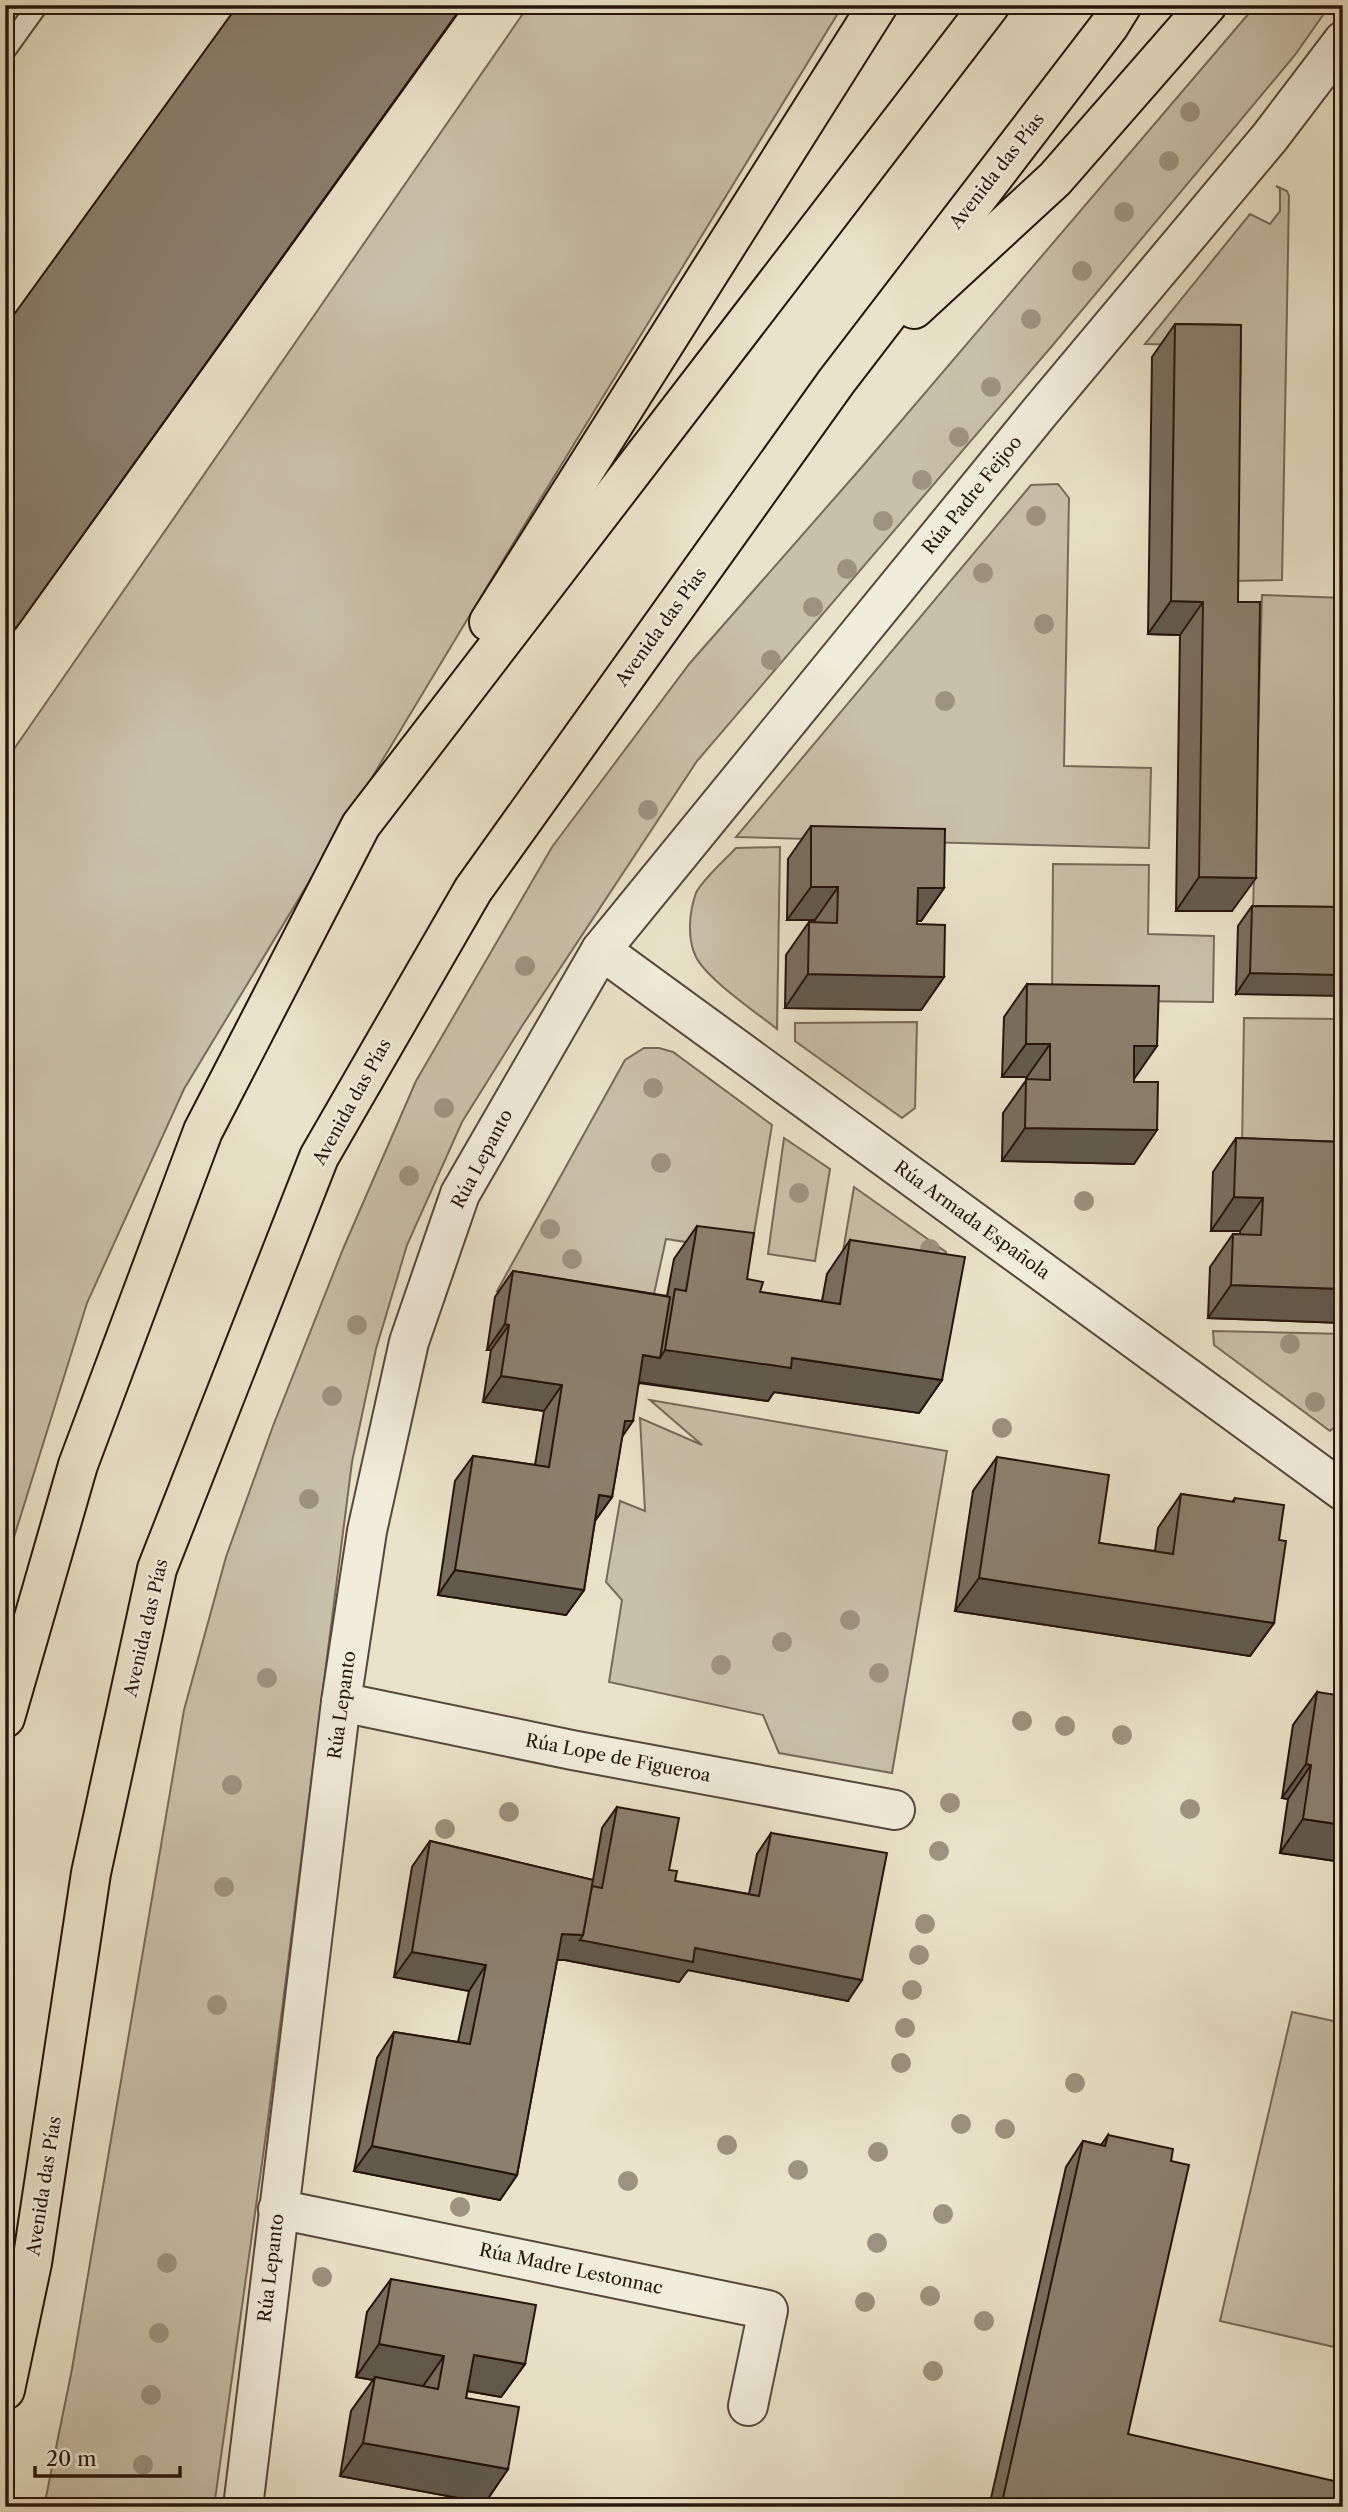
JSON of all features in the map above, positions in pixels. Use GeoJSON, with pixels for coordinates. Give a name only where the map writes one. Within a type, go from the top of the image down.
{"type":"FeatureCollection","features":[{"type":"Feature","properties":{"kind":"highway"},"geometry":{"type":"LineString","coordinates":[[5,1718],[78,1465],[203,1131],[361,825],[878,5]]}},
{"type":"Feature","properties":{"kind":"highway"},"geometry":{"type":"LineString","coordinates":[[361,825],[989,5]]}},
{"type":"Feature","properties":{"kind":"highway","name":"Avenida das Pías"},"geometry":{"type":"LineString","coordinates":[[5,2390],[32,2263],[91,1873],[158,1569],[319,1157],[473,890],[836,382],[1100,38],[1122,5]]}},
{"type":"Feature","properties":{"kind":"highway"},"geometry":{"type":"LineString","coordinates":[[836,382],[1055,179],[1207,5]]}},
{"type":"Feature","properties":{"kind":"street","name":"Rúa Padre Feijoo"},"geometry":{"type":"LineString","coordinates":[[601,950],[1039,413],[1270,137],[1343,41]]}},
{"type":"Feature","properties":{"kind":"street","name":"Rúa Armada Española"},"geometry":{"type":"LineString","coordinates":[[601,950],[1343,1491]]}},
{"type":"Feature","properties":{"kind":"street","name":"Rúa Lepanto"},"geometry":{"type":"LineString","coordinates":[[243,2507],[341,1702],[367,1531],[409,1342],[460,1194],[601,950]]}},
{"type":"Feature","properties":{"kind":"street","name":"Rúa Lope de Figueroa"},"geometry":{"type":"LineString","coordinates":[[341,1702],[572,1750],[895,1810]]}},
{"type":"Feature","properties":{"kind":"street","name":"Rúa Madre Lestonnac"},"geometry":{"type":"LineString","coordinates":[[278,2209],[768,2310],[748,2406]]}},
{"type":"Feature","properties":{"kind":"lane"},"geometry":{"type":"LineString","coordinates":[[5,51],[38,5]]}},
{"type":"Feature","properties":{"kind":"shaded area"},"geometry":{"type":"Polygon","coordinates":[[[529,5],[843,5],[511,547],[184,1089],[87,1303],[5,1566],[5,762],[529,5]]]}},
{"type":"Feature","properties":{"kind":"shaded area"},"geometry":{"type":"Polygon","coordinates":[[[1256,5],[1330,5],[1295,55],[1052,346],[697,761],[462,1122],[407,1245],[376,1349],[352,1462],[267,2127],[214,2507],[44,2507],[72,2369],[184,1710],[226,1557],[273,1426],[343,1249],[416,1081],[552,847],[690,663],[861,468],[1256,5]]]}},
{"type":"Feature","properties":{"kind":"shaded area"},"geometry":{"type":"Polygon","coordinates":[[[1276,186],[1287,191],[1289,196],[1282,580],[1230,581],[1232,346],[1145,344],[1250,214],[1270,224],[1280,211],[1280,189],[1276,186]]]}},
{"type":"Feature","properties":{"kind":"shaded area"},"geometry":{"type":"Polygon","coordinates":[[[1058,484],[1069,498],[1064,766],[1151,768],[1149,848],[736,837],[1031,485],[1058,484]]]}},
{"type":"Feature","properties":{"kind":"shaded area"},"geometry":{"type":"Polygon","coordinates":[[[1262,595],[1343,598],[1343,912],[1253,910],[1262,595]]]}},
{"type":"Feature","properties":{"kind":"shaded area"},"geometry":{"type":"Polygon","coordinates":[[[780,847],[777,1029],[721,985],[702,966],[693,950],[690,925],[696,893],[708,876],[736,848],[780,847]]]}},
{"type":"Feature","properties":{"kind":"shaded area"},"geometry":{"type":"Polygon","coordinates":[[[1053,864],[1149,865],[1148,934],[1214,936],[1213,1002],[1052,1000],[1053,864]]]}},
{"type":"Feature","properties":{"kind":"shaded area"},"geometry":{"type":"Polygon","coordinates":[[[1244,1018],[1343,1019],[1343,1151],[1242,1149],[1244,1018]]]}},
{"type":"Feature","properties":{"kind":"shaded area"},"geometry":{"type":"Polygon","coordinates":[[[917,1022],[915,1108],[902,1118],[795,1041],[795,1023],[917,1022]]]}},
{"type":"Feature","properties":{"kind":"shaded area"},"geometry":{"type":"Polygon","coordinates":[[[644,1048],[673,1052],[772,1125],[751,1252],[666,1239],[652,1303],[497,1291],[625,1060],[644,1048]]]}},
{"type":"Feature","properties":{"kind":"shaded area"},"geometry":{"type":"Polygon","coordinates":[[[784,1138],[830,1169],[815,1261],[768,1254],[784,1138]]]}},
{"type":"Feature","properties":{"kind":"shaded area"},"geometry":{"type":"Polygon","coordinates":[[[854,1187],[946,1252],[942,1279],[841,1263],[854,1187]]]}},
{"type":"Feature","properties":{"kind":"shaded area"},"geometry":{"type":"Polygon","coordinates":[[[1213,1331],[1343,1334],[1343,1420],[1330,1431],[1214,1345],[1213,1331]]]}},
{"type":"Feature","properties":{"kind":"shaded area"},"geometry":{"type":"Polygon","coordinates":[[[650,1400],[947,1451],[892,1773],[779,1753],[763,1715],[609,1682],[622,1600],[606,1582],[620,1501],[645,1511],[640,1418],[702,1445],[650,1400]]]}},
{"type":"Feature","properties":{"kind":"shaded area"},"geometry":{"type":"Polygon","coordinates":[[[1292,2012],[1343,2023],[1343,2349],[1220,2321],[1292,2012]]]}},
{"type":"Feature","properties":{"kind":"building"},"geometry":{"type":"Polygon","coordinates":[[[238,5],[463,5],[16,628],[5,620],[5,327],[238,5]]]}},
{"type":"Feature","properties":{"kind":"building"},"geometry":{"type":"Polygon","coordinates":[[[1175,324],[1241,325],[1238,602],[1260,602],[1256,878],[1199,877],[1203,602],[1171,601],[1175,324]]]}},
{"type":"Feature","properties":{"kind":"building"},"geometry":{"type":"Polygon","coordinates":[[[811,826],[945,829],[944,888],[918,888],[917,924],[945,925],[944,977],[808,974],[809,922],[837,923],[838,887],[811,887],[811,826]]]}},
{"type":"Feature","properties":{"kind":"building"},"geometry":{"type":"Polygon","coordinates":[[[1252,906],[1343,907],[1343,975],[1250,973],[1252,906]]]}},
{"type":"Feature","properties":{"kind":"building"},"geometry":{"type":"Polygon","coordinates":[[[1027,984],[1159,986],[1157,1046],[1134,1046],[1134,1082],[1158,1082],[1157,1130],[1025,1128],[1026,1079],[1050,1080],[1050,1044],[1026,1044],[1027,984]]]}},
{"type":"Feature","properties":{"kind":"building"},"geometry":{"type":"Polygon","coordinates":[[[1236,1138],[1343,1142],[1343,1289],[1231,1285],[1233,1234],[1261,1235],[1263,1198],[1234,1197],[1236,1138]]]}},
{"type":"Feature","properties":{"kind":"building"},"geometry":{"type":"Polygon","coordinates":[[[697,1226],[754,1233],[747,1279],[763,1282],[760,1292],[840,1304],[850,1240],[965,1257],[942,1380],[792,1358],[791,1368],[665,1350],[675,1289],[686,1291],[697,1226]]]}},
{"type":"Feature","properties":{"kind":"building"},"geometry":{"type":"Polygon","coordinates":[[[513,1271],[670,1297],[660,1358],[643,1355],[633,1421],[625,1421],[612,1497],[599,1495],[584,1590],[455,1570],[473,1456],[549,1467],[562,1385],[501,1376],[509,1325],[505,1324],[513,1271]]]}},
{"type":"Feature","properties":{"kind":"building"},"geometry":{"type":"Polygon","coordinates":[[[997,1457],[1109,1475],[1099,1543],[1173,1554],[1181,1494],[1234,1502],[1235,1498],[1284,1505],[1279,1540],[1286,1541],[1274,1623],[979,1578],[997,1457]]]}},
{"type":"Feature","properties":{"kind":"building"},"geometry":{"type":"Polygon","coordinates":[[[1317,1692],[1343,1696],[1343,1825],[1303,1819],[1311,1765],[1306,1764],[1317,1692]]]}},
{"type":"Feature","properties":{"kind":"building"},"geometry":{"type":"Polygon","coordinates":[[[617,1807],[679,1818],[669,1870],[677,1871],[675,1881],[759,1896],[771,1833],[887,1853],[862,1980],[695,1948],[693,1962],[580,1940],[592,1886],[602,1888],[617,1807]]]}},
{"type":"Feature","properties":{"kind":"building"},"geometry":{"type":"Polygon","coordinates":[[[430,1841],[593,1880],[583,1935],[562,1934],[517,2175],[372,2146],[394,2032],[470,2044],[486,1965],[412,1952],[430,1841]]]}},
{"type":"Feature","properties":{"kind":"building"},"geometry":{"type":"Polygon","coordinates":[[[1108,2135],[1173,2149],[1171,2161],[1189,2165],[1128,2434],[1343,2483],[1343,2507],[1001,2507],[1083,2141],[1105,2146],[1108,2135]]]}},
{"type":"Feature","properties":{"kind":"building"},"geometry":{"type":"Polygon","coordinates":[[[391,2279],[536,2305],[525,2364],[474,2355],[466,2398],[519,2407],[508,2469],[363,2443],[375,2377],[438,2389],[444,2356],[379,2344],[391,2279]]]}},
{"type":"Feature","properties":{"kind":"building"},"geometry":{"type":"Polygon","coordinates":[[[631,2500],[671,2507],[630,2507],[631,2500]]]}}]}
